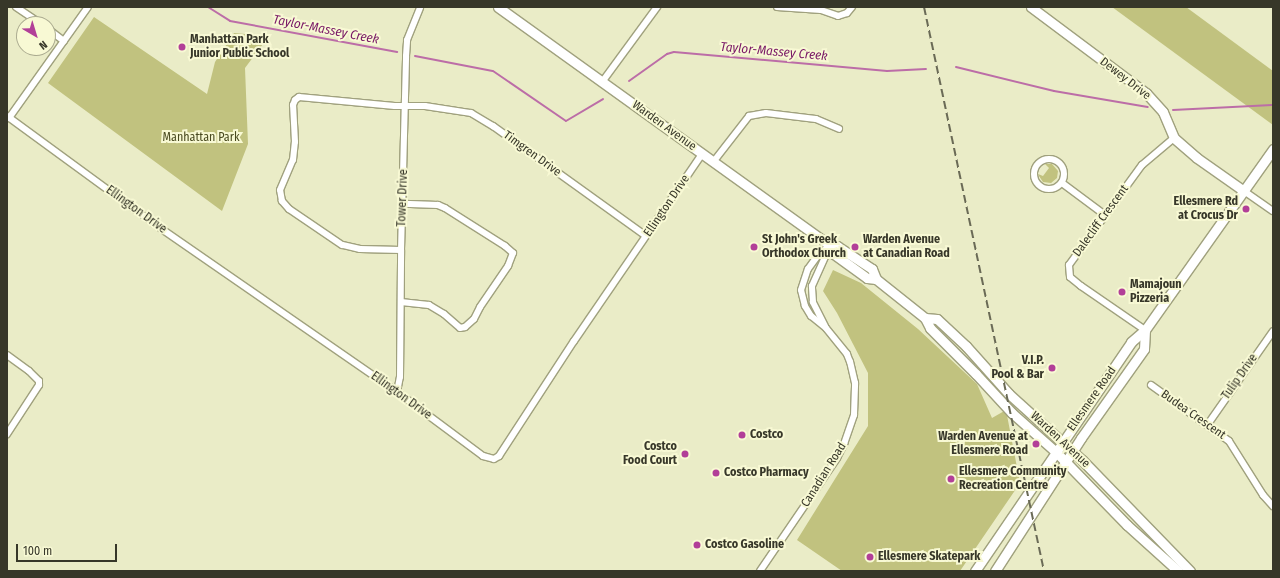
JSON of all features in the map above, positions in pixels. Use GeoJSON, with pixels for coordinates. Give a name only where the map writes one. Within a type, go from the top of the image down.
{"type":"FeatureCollection","features":[{"type":"Feature","properties":{"kind":"main road","name":"Warden Avenue"},"geometry":{"type":"LineString","coordinates":[[498,7],[702,154],[714,161],[830,246],[837,246],[872,269],[876,279],[925,318],[930,328],[1012,413],[1066,461],[1127,525],[1178,571]]}},
{"type":"Feature","properties":{"kind":"main road","name":"Dewey Drive"},"geometry":{"type":"LineString","coordinates":[[1031,7],[1146,93],[1163,112],[1174,138],[1197,158],[1244,191]]}},
{"type":"Feature","properties":{"kind":"main road","name":"Ellesmere Road"},"geometry":{"type":"LineString","coordinates":[[975,571],[1131,342],[1145,330],[1273,149]]}},
{"type":"Feature","properties":{"kind":"main road","name":"Warden Avenue"},"geometry":{"type":"LineString","coordinates":[[925,318],[937,319],[966,346],[1009,394],[1072,451],[1190,571]]}},
{"type":"Feature","properties":{"kind":"main road","name":"Ellesmere Road"},"geometry":{"type":"LineString","coordinates":[[995,571],[1072,451],[1144,349],[1145,330]]}},
{"type":"Feature","properties":{"kind":"street"},"geometry":{"type":"LineString","coordinates":[[16,7],[29,16]]}},
{"type":"Feature","properties":{"kind":"street"},"geometry":{"type":"LineString","coordinates":[[8,117],[88,7]]}},
{"type":"Feature","properties":{"kind":"street","name":"Tower Drive"},"geometry":{"type":"LineString","coordinates":[[397,392],[400,377],[401,250],[407,40],[420,7]]}},
{"type":"Feature","properties":{"kind":"street"},"geometry":{"type":"LineString","coordinates":[[602,82],[657,7]]}},
{"type":"Feature","properties":{"kind":"street"},"geometry":{"type":"LineString","coordinates":[[777,7],[821,10],[838,16],[847,14],[852,7]]}},
{"type":"Feature","properties":{"kind":"street"},"geometry":{"type":"LineString","coordinates":[[56,34],[64,40]]}},
{"type":"Feature","properties":{"kind":"street","name":"Timgren Drive"},"geometry":{"type":"LineString","coordinates":[[401,250],[360,249],[338,243],[289,209],[282,201],[280,190],[293,160],[295,142],[293,105],[295,100],[299,97],[443,108],[465,112],[480,117],[646,236]]}},
{"type":"Feature","properties":{"kind":"street"},"geometry":{"type":"LineString","coordinates":[[714,161],[749,116],[766,113],[816,119],[839,129]]}},
{"type":"Feature","properties":{"kind":"street","name":"Ellington Drive"},"geometry":{"type":"LineString","coordinates":[[8,117],[153,222],[397,392],[483,456],[494,459],[500,456],[574,341],[702,154]]}},
{"type":"Feature","properties":{"kind":"street","name":"Dalecliff Crescent"},"geometry":{"type":"LineString","coordinates":[[1145,330],[1070,277],[1070,265],[1105,214],[1142,165],[1174,138]]}},
{"type":"Feature","properties":{"kind":"street"},"geometry":{"type":"LineString","coordinates":[[1045,160],[1054,160],[1058,162],[1064,170],[1062,183],[1053,189],[1043,188],[1039,185],[1034,176],[1037,166],[1045,160]]}},
{"type":"Feature","properties":{"kind":"street"},"geometry":{"type":"LineString","coordinates":[[1062,183],[1105,214]]}},
{"type":"Feature","properties":{"kind":"street"},"geometry":{"type":"LineString","coordinates":[[1244,191],[1273,211]]}},
{"type":"Feature","properties":{"kind":"street"},"geometry":{"type":"LineString","coordinates":[[401,302],[429,305],[444,314],[460,328],[465,327],[474,319],[480,306],[508,266],[512,253],[505,246],[445,208],[438,205],[403,204]]}},
{"type":"Feature","properties":{"kind":"street","name":"Canadian Road"},"geometry":{"type":"LineString","coordinates":[[826,328],[811,316],[805,306],[801,290],[808,269],[819,254],[830,246]]}},
{"type":"Feature","properties":{"kind":"street","name":"Canadian Road"},"geometry":{"type":"LineString","coordinates":[[760,571],[837,458],[844,444],[854,415],[856,382],[850,362],[847,354],[826,328],[813,302],[811,292],[814,279],[830,246]]}},
{"type":"Feature","properties":{"kind":"street","name":"Tulip Drive"},"geometry":{"type":"LineString","coordinates":[[1208,424],[1273,331]]}},
{"type":"Feature","properties":{"kind":"street"},"geometry":{"type":"LineString","coordinates":[[7,355],[29,371],[39,381],[38,388],[7,434]]}},
{"type":"Feature","properties":{"kind":"street","name":"Budea Crescent"},"geometry":{"type":"LineString","coordinates":[[1151,385],[1208,424],[1229,441],[1263,494],[1273,506]]}},
{"type":"Feature","properties":{"kind":"green space"},"geometry":{"type":"Polygon","coordinates":[[[1112,7],[1186,7],[1273,71],[1273,125],[1112,7]]]}},
{"type":"Feature","properties":{"kind":"green space","name":"Manhattan Park"},"geometry":{"type":"Polygon","coordinates":[[[94,17],[207,94],[215,62],[234,33],[269,36],[245,68],[248,144],[222,211],[48,83],[94,17]]]}},
{"type":"Feature","properties":{"kind":"green space"},"geometry":{"type":"Polygon","coordinates":[[[1045,164],[1052,164],[1058,171],[1057,178],[1051,183],[1043,182],[1038,174],[1043,176],[1049,168],[1045,164]]]}},
{"type":"Feature","properties":{"kind":"green space"},"geometry":{"type":"Polygon","coordinates":[[[833,270],[861,283],[918,329],[977,384],[992,418],[1006,410],[1020,483],[960,571],[842,571],[797,540],[868,426],[868,373],[837,313],[823,291],[833,270]]]}},
{"type":"Feature","properties":{"kind":"waterway","name":"Taylor-Massey Creek"},"geometry":{"type":"LineString","coordinates":[[208,7],[230,21],[397,52]]}},
{"type":"Feature","properties":{"kind":"waterway","name":"Taylor-Massey Creek"},"geometry":{"type":"LineString","coordinates":[[629,81],[667,54],[674,52],[887,71],[926,69]]}},
{"type":"Feature","properties":{"kind":"waterway","name":"Taylor-Massey Creek"},"geometry":{"type":"LineString","coordinates":[[415,56],[493,71],[566,121],[603,99]]}},
{"type":"Feature","properties":{"kind":"waterway","name":"Taylor-Massey Creek"},"geometry":{"type":"LineString","coordinates":[[956,67],[1054,91],[1148,107]]}},
{"type":"Feature","properties":{"kind":"waterway","name":"Taylor-Massey Creek"},"geometry":{"type":"LineString","coordinates":[[1173,110],[1273,105]]}},
{"type":"Feature","properties":{"kind":"railway"},"geometry":{"type":"LineString","coordinates":[[924,7],[1044,571]]}},
{"type":"Feature","properties":{"kind":"place","name":"Manhattan Park Junior Public School"},"geometry":{"type":"Point","coordinates":[182,47]}},
{"type":"Feature","properties":{"kind":"place","name":"Ellesmere Rd at Crocus Dr"},"geometry":{"type":"Point","coordinates":[1246,209]}},
{"type":"Feature","properties":{"kind":"place","name":"St John's Greek Orthodox Church"},"geometry":{"type":"Point","coordinates":[754,247]}},
{"type":"Feature","properties":{"kind":"place","name":"Warden Avenue at Canadian Road"},"geometry":{"type":"Point","coordinates":[855,247]}},
{"type":"Feature","properties":{"kind":"place","name":"Mamajoun Pizzeria"},"geometry":{"type":"Point","coordinates":[1122,292]}},
{"type":"Feature","properties":{"kind":"place","name":"V.I.P. Pool & Bar"},"geometry":{"type":"Point","coordinates":[1052,368]}},
{"type":"Feature","properties":{"kind":"place","name":"Costco"},"geometry":{"type":"Point","coordinates":[742,435]}},
{"type":"Feature","properties":{"kind":"place","name":"Warden Avenue at Ellesmere Road"},"geometry":{"type":"Point","coordinates":[1036,444]}},
{"type":"Feature","properties":{"kind":"place","name":"Costco Food Court"},"geometry":{"type":"Point","coordinates":[685,454]}},
{"type":"Feature","properties":{"kind":"place","name":"Costco Pharmacy"},"geometry":{"type":"Point","coordinates":[716,473]}},
{"type":"Feature","properties":{"kind":"place","name":"Ellesmere Community Recreation Centre"},"geometry":{"type":"Point","coordinates":[951,479]}},
{"type":"Feature","properties":{"kind":"place","name":"Costco Gasoline"},"geometry":{"type":"Point","coordinates":[697,545]}},
{"type":"Feature","properties":{"kind":"place","name":"Ellesmere Skatepark"},"geometry":{"type":"Point","coordinates":[870,557]}}]}
